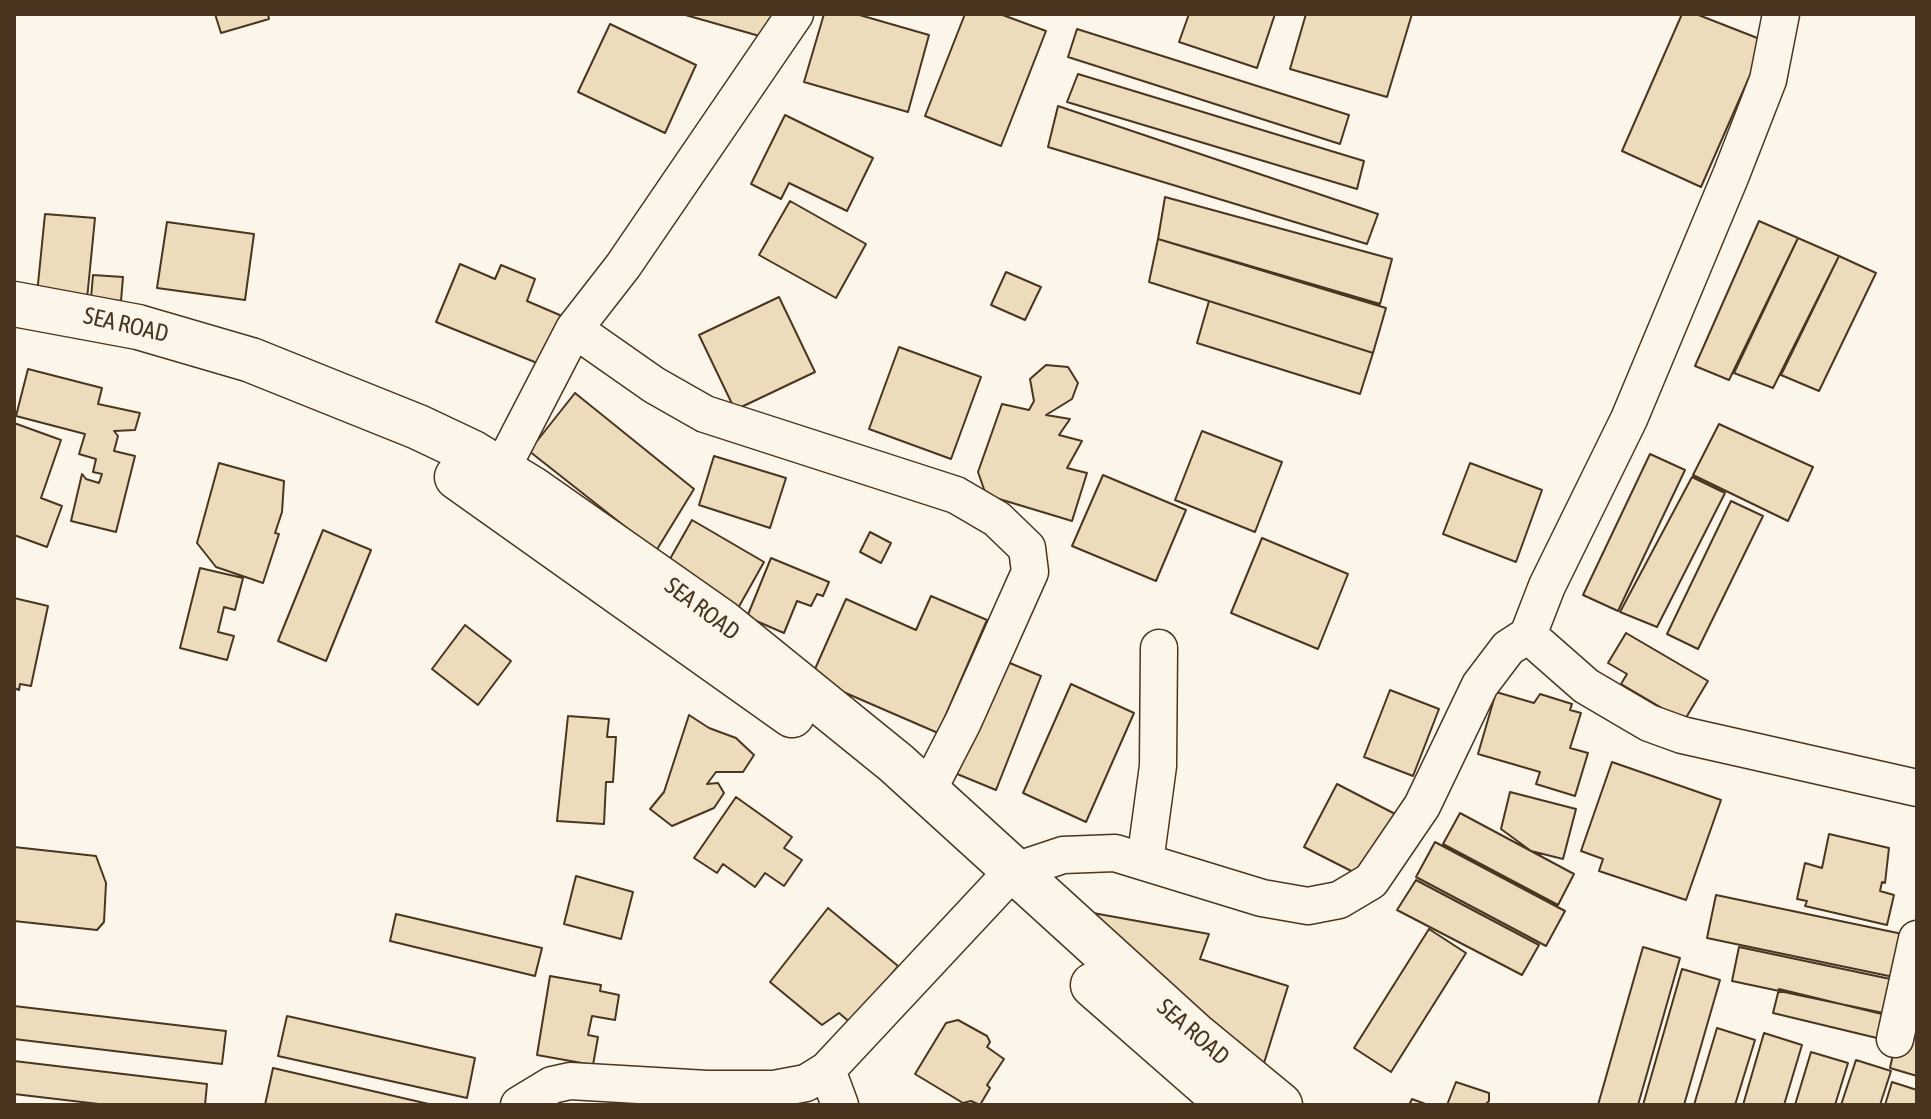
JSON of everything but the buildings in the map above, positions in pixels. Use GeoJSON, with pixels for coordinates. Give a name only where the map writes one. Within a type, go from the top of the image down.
{"type":"FeatureCollection","features":[{"type":"Feature","properties":{"kind":"highway","name":"SEA ROAD"},"geometry":{"type":"LineString","coordinates":[[14,304],[138,327],[251,360],[418,427],[874,778],[1280,1105]]}},
{"type":"Feature","properties":{"kind":"highway","name":"SEA ROAD"},"geometry":{"type":"LineString","coordinates":[[14,325],[152,356],[288,402],[495,484],[636,559],[722,622],[927,792],[1002,882],[1230,1105]]}},
{"type":"Feature","properties":{"kind":"street"},"geometry":{"type":"LineString","coordinates":[[495,484],[574,329],[632,253],[795,14]]}},
{"type":"Feature","properties":{"kind":"street"},"geometry":{"type":"LineString","coordinates":[[519,1105],[552,1085],[570,1081],[707,1089],[774,1089],[806,1083],[827,1070],[1002,882],[1063,855],[1115,853],[1289,904],[1320,905],[1352,894],[1383,868],[1422,806],[1487,674],[1508,648],[1528,635],[1547,586],[1629,419],[1768,80],[1782,14]]}},
{"type":"Feature","properties":{"kind":"street"},"geometry":{"type":"LineString","coordinates":[[574,329],[654,385],[705,414],[956,495],[997,519],[1027,548],[1030,572],[963,722],[927,792]]}},
{"type":"Feature","properties":{"kind":"street"},"geometry":{"type":"LineString","coordinates":[[1528,635],[1586,686],[1649,723],[1682,735],[1917,788]]}},
{"type":"Feature","properties":{"kind":"street"},"geometry":{"type":"LineString","coordinates":[[1145,862],[1158,766],[1159,648]]}},
{"type":"Feature","properties":{"kind":"street"},"geometry":{"type":"LineString","coordinates":[[1895,1039],[1917,939]]}},
{"type":"Feature","properties":{"kind":"street"},"geometry":{"type":"LineString","coordinates":[[827,1070],[840,1105]]}}]}
